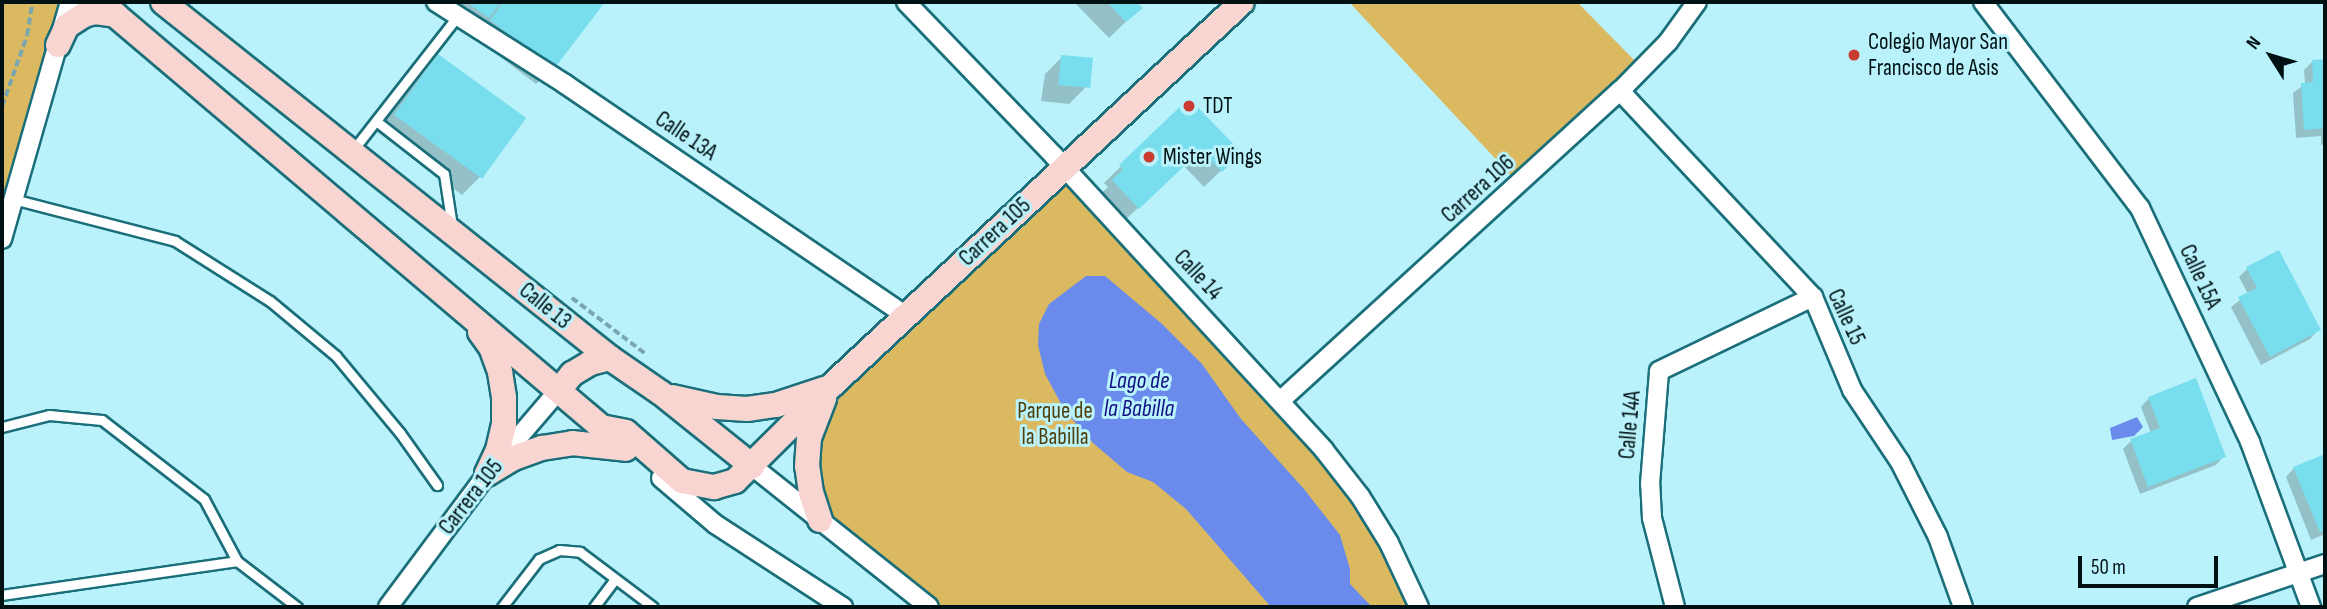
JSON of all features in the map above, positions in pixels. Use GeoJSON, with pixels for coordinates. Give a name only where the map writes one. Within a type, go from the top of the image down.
{"type":"FeatureCollection","features":[{"type":"Feature","properties":{"kind":"main road","name":"Calle 13"},"geometry":{"type":"LineString","coordinates":[[163,2],[610,358],[661,393],[752,466]]}},
{"type":"Feature","properties":{"kind":"main road","name":"Carrera 105"},"geometry":{"type":"LineString","coordinates":[[601,427],[626,432],[667,470],[696,486],[726,485],[752,466],[831,386],[1242,2]]}},
{"type":"Feature","properties":{"kind":"main road"},"geometry":{"type":"LineString","coordinates":[[58,45],[67,26],[84,15],[108,8],[629,450]]}},
{"type":"Feature","properties":{"kind":"main road"},"geometry":{"type":"LineString","coordinates":[[468,314],[491,347],[505,398],[504,424],[498,450],[487,474]]}},
{"type":"Feature","properties":{"kind":"main road"},"geometry":{"type":"LineString","coordinates":[[559,390],[572,374],[590,363],[610,358]]}},
{"type":"Feature","properties":{"kind":"main road"},"geometry":{"type":"LineString","coordinates":[[661,393],[689,402],[747,408],[795,400],[831,386]]}},
{"type":"Feature","properties":{"kind":"main road"},"geometry":{"type":"LineString","coordinates":[[820,520],[810,484],[809,438],[817,411],[831,386]]}},
{"type":"Feature","properties":{"kind":"main road"},"geometry":{"type":"LineString","coordinates":[[487,474],[514,458],[542,448],[572,443],[603,444],[629,450]]}},
{"type":"Feature","properties":{"kind":"street"},"geometry":{"type":"LineString","coordinates":[[2,239],[70,2]]}},
{"type":"Feature","properties":{"kind":"street","name":"Calle 13A"},"geometry":{"type":"LineString","coordinates":[[436,2],[565,83],[906,316]]}},
{"type":"Feature","properties":{"kind":"street","name":"Calle 14"},"geometry":{"type":"LineString","coordinates":[[906,2],[1065,167],[1280,401],[1360,496],[1389,543],[1419,607]]}},
{"type":"Feature","properties":{"kind":"street","name":"Carrera 106"},"geometry":{"type":"LineString","coordinates":[[1280,401],[1620,91],[1668,42],[1698,2]]}},
{"type":"Feature","properties":{"kind":"street","name":"Calle 15A"},"geometry":{"type":"LineString","coordinates":[[1983,2],[2140,208],[2250,442],[2311,607]]}},
{"type":"Feature","properties":{"kind":"street","name":"Calle 15"},"geometry":{"type":"LineString","coordinates":[[1620,91],[1813,297],[1852,390],[1900,462],[1938,537],[1963,607]]}},
{"type":"Feature","properties":{"kind":"street","name":"Calle 14A"},"geometry":{"type":"LineString","coordinates":[[1675,607],[1653,518],[1651,495],[1659,371],[1813,297]]}},
{"type":"Feature","properties":{"kind":"street","name":"Carrera 105"},"geometry":{"type":"LineString","coordinates":[[388,607],[487,474],[559,390]]}},
{"type":"Feature","properties":{"kind":"street"},"geometry":{"type":"LineString","coordinates":[[629,450],[715,524],[844,607]]}},
{"type":"Feature","properties":{"kind":"street","name":"Calle 13"},"geometry":{"type":"LineString","coordinates":[[752,466],[929,607]]}},
{"type":"Feature","properties":{"kind":"street"},"geometry":{"type":"LineString","coordinates":[[2197,607],[2325,564]]}},
{"type":"Feature","properties":{"kind":"lane"},"geometry":{"type":"LineString","coordinates":[[352,151],[457,16]]}},
{"type":"Feature","properties":{"kind":"lane"},"geometry":{"type":"LineString","coordinates":[[376,121],[444,174],[452,231]]}},
{"type":"Feature","properties":{"kind":"lane"},"geometry":{"type":"LineString","coordinates":[[13,199],[175,241],[270,300],[335,356],[400,433],[437,485]]}},
{"type":"Feature","properties":{"kind":"lane"},"geometry":{"type":"LineString","coordinates":[[2,428],[49,415],[102,420],[204,499],[237,561],[298,607]]}},
{"type":"Feature","properties":{"kind":"lane"},"geometry":{"type":"LineString","coordinates":[[502,607],[539,559],[559,550],[580,552],[653,607]]}},
{"type":"Feature","properties":{"kind":"lane"},"geometry":{"type":"LineString","coordinates":[[2,595],[237,561]]}},
{"type":"Feature","properties":{"kind":"lane"},"geometry":{"type":"LineString","coordinates":[[594,607],[615,579]]}},
{"type":"Feature","properties":{"kind":"path"},"geometry":{"type":"LineString","coordinates":[[2,106],[27,35],[32,2]]}},
{"type":"Feature","properties":{"kind":"path"},"geometry":{"type":"LineString","coordinates":[[568,295],[655,361]]}},
{"type":"Feature","properties":{"kind":"green space"},"geometry":{"type":"Polygon","coordinates":[[[2,2],[70,2],[2,239],[2,2]]]}},
{"type":"Feature","properties":{"kind":"green space"},"geometry":{"type":"Polygon","coordinates":[[[1349,2],[1577,2],[1642,68],[1519,184],[1349,2]]]}},
{"type":"Feature","properties":{"kind":"green space","name":"Parque de la Babilla"},"geometry":{"type":"Polygon","coordinates":[[[1065,167],[1324,450],[1419,607],[929,607],[820,520],[817,411],[1065,167]]]}},
{"type":"Feature","properties":{"kind":"water","name":"Lago de la Babilla"},"geometry":{"type":"Polygon","coordinates":[[[1086,276],[1105,276],[1161,323],[1202,364],[1241,419],[1304,489],[1340,535],[1350,569],[1350,584],[1372,607],[1271,607],[1186,509],[1153,482],[1127,472],[1093,443],[1065,411],[1045,374],[1038,345],[1039,324],[1049,304],[1086,276]]]}},
{"type":"Feature","properties":{"kind":"water"},"geometry":{"type":"Polygon","coordinates":[[[2137,417],[2143,427],[2134,436],[2112,440],[2110,428],[2137,417]]]}},
{"type":"Feature","properties":{"kind":"building"},"geometry":{"type":"Polygon","coordinates":[[[466,2],[501,2],[489,18],[466,2]]]}},
{"type":"Feature","properties":{"kind":"building"},"geometry":{"type":"Polygon","coordinates":[[[503,2],[605,2],[554,69],[490,20],[503,2]]]}},
{"type":"Feature","properties":{"kind":"building"},"geometry":{"type":"Polygon","coordinates":[[[1107,2],[1136,2],[1143,8],[1126,22],[1107,2]]]}},
{"type":"Feature","properties":{"kind":"building"},"geometry":{"type":"Polygon","coordinates":[[[438,54],[526,118],[482,179],[394,115],[438,54]]]}},
{"type":"Feature","properties":{"kind":"building"},"geometry":{"type":"Polygon","coordinates":[[[1061,55],[1093,58],[1090,88],[1058,85],[1061,55]]]}},
{"type":"Feature","properties":{"kind":"building"},"geometry":{"type":"Polygon","coordinates":[[[2325,59],[2325,128],[2304,130],[2301,83],[2313,82],[2312,60],[2325,59]]]}},
{"type":"Feature","properties":{"kind":"building"},"geometry":{"type":"Polygon","coordinates":[[[1189,98],[1242,153],[1222,172],[1201,150],[1139,209],[1112,180],[1123,169],[1119,165],[1189,98]]]}},
{"type":"Feature","properties":{"kind":"building"},"geometry":{"type":"Polygon","coordinates":[[[2279,250],[2321,330],[2270,357],[2238,297],[2257,288],[2246,267],[2279,250]]]}},
{"type":"Feature","properties":{"kind":"building"},"geometry":{"type":"Polygon","coordinates":[[[2196,378],[2226,457],[2148,487],[2130,439],[2160,428],[2148,397],[2196,378]]]}},
{"type":"Feature","properties":{"kind":"building"},"geometry":{"type":"Polygon","coordinates":[[[2325,454],[2325,530],[2320,532],[2293,467],[2325,454]]]}},
{"type":"Feature","properties":{"kind":"place","name":"Colegio Mayor San Francisco de Asis"},"geometry":{"type":"Point","coordinates":[1854,55]}},
{"type":"Feature","properties":{"kind":"place","name":"TDT"},"geometry":{"type":"Point","coordinates":[1189,106]}},
{"type":"Feature","properties":{"kind":"place","name":"Mister Wings"},"geometry":{"type":"Point","coordinates":[1149,157]}}]}
